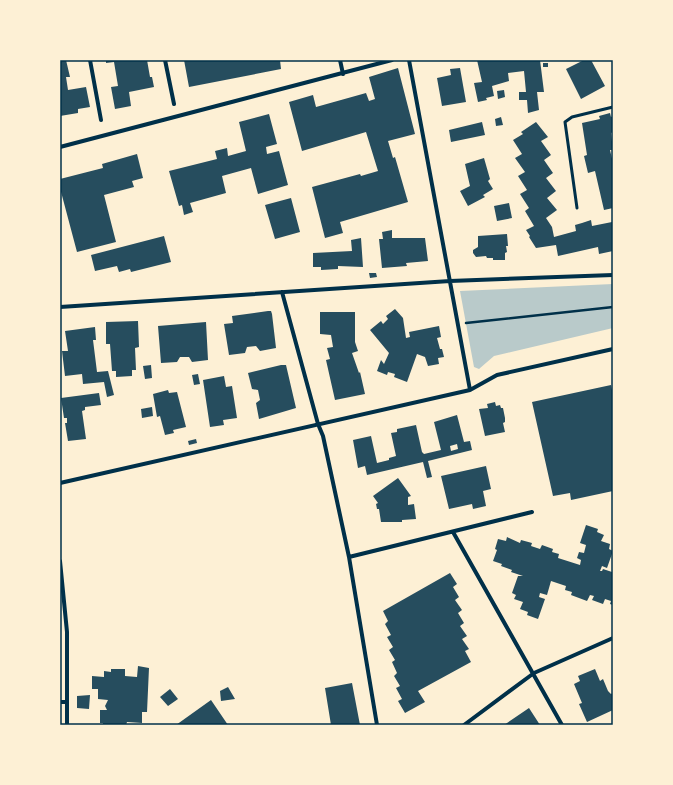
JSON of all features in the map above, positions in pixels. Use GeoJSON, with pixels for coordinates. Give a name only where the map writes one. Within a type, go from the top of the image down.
{"type":"FeatureCollection","features":[{"type":"Feature","properties":{"kind":"street"},"geometry":{"type":"LineString","coordinates":[[90,60],[101,120]]}},
{"type":"Feature","properties":{"kind":"street"},"geometry":{"type":"LineString","coordinates":[[165,60],[174,104]]}},
{"type":"Feature","properties":{"kind":"street"},"geometry":{"type":"LineString","coordinates":[[340,60],[343,74]]}},
{"type":"Feature","properties":{"kind":"street"},"geometry":{"type":"LineString","coordinates":[[60,146],[343,74],[392,60]]}},
{"type":"Feature","properties":{"kind":"street"},"geometry":{"type":"LineString","coordinates":[[409,60],[470,390]]}},
{"type":"Feature","properties":{"kind":"street"},"geometry":{"type":"LineString","coordinates":[[60,307],[450,281],[613,275]]}},
{"type":"Feature","properties":{"kind":"street"},"geometry":{"type":"LineString","coordinates":[[282,292],[318,424],[323,436],[349,557],[377,725]]}},
{"type":"Feature","properties":{"kind":"street"},"geometry":{"type":"LineString","coordinates":[[60,483],[470,390],[497,375],[613,349]]}},
{"type":"Feature","properties":{"kind":"street"},"geometry":{"type":"LineString","coordinates":[[349,557],[532,512]]}},
{"type":"Feature","properties":{"kind":"street"},"geometry":{"type":"LineString","coordinates":[[453,532],[562,725]]}},
{"type":"Feature","properties":{"kind":"street"},"geometry":{"type":"LineString","coordinates":[[60,561],[66,632],[67,725]]}},
{"type":"Feature","properties":{"kind":"street"},"geometry":{"type":"LineString","coordinates":[[464,725],[534,673],[613,638]]}},
{"type":"Feature","properties":{"kind":"street"},"geometry":{"type":"LineString","coordinates":[[60,702],[67,702]]}},
{"type":"Feature","properties":{"kind":"lane"},"geometry":{"type":"LineString","coordinates":[[577,208],[565,122],[572,117],[613,107]]}},
{"type":"Feature","properties":{"kind":"path"},"geometry":{"type":"LineString","coordinates":[[458,324],[613,307]]}},
{"type":"Feature","properties":{"kind":"shaded area"},"geometry":{"type":"Polygon","coordinates":[[[613,284],[613,328],[494,356],[479,369],[474,367],[460,291],[613,284]]]}},
{"type":"Feature","properties":{"kind":"building"},"geometry":{"type":"Polygon","coordinates":[[[60,60],[66,60],[70,77],[66,77],[68,90],[86,87],[90,107],[78,109],[78,113],[60,116],[60,60]]]}},
{"type":"Feature","properties":{"kind":"building"},"geometry":{"type":"Polygon","coordinates":[[[106,60],[147,60],[150,77],[152,77],[154,87],[129,92],[131,106],[115,109],[111,87],[118,86],[114,62],[106,63],[106,60]]]}},
{"type":"Feature","properties":{"kind":"building"},"geometry":{"type":"Polygon","coordinates":[[[184,60],[280,60],[281,69],[189,87],[184,60]]]}},
{"type":"Feature","properties":{"kind":"building"},"geometry":{"type":"Polygon","coordinates":[[[477,60],[540,60],[544,92],[537,92],[539,110],[528,113],[527,100],[519,100],[519,92],[526,92],[524,71],[508,73],[509,81],[492,86],[494,96],[486,98],[487,100],[478,102],[474,83],[482,82],[477,60]]]}},
{"type":"Feature","properties":{"kind":"building"},"geometry":{"type":"Polygon","coordinates":[[[584,60],[591,60],[605,86],[581,99],[566,69],[584,60]]]}},
{"type":"Feature","properties":{"kind":"building"},"geometry":{"type":"Polygon","coordinates":[[[543,63],[548,63],[548,67],[543,67],[543,63]]]}},
{"type":"Feature","properties":{"kind":"building"},"geometry":{"type":"Polygon","coordinates":[[[398,68],[415,134],[388,141],[393,158],[395,157],[408,202],[340,222],[343,233],[325,238],[312,187],[360,174],[361,176],[378,171],[366,132],[302,151],[289,102],[313,95],[316,107],[366,93],[369,101],[375,99],[369,77],[398,68]]]}},
{"type":"Feature","properties":{"kind":"building"},"geometry":{"type":"Polygon","coordinates":[[[460,68],[466,102],[442,106],[437,78],[451,75],[450,69],[460,68]]]}},
{"type":"Feature","properties":{"kind":"building"},"geometry":{"type":"Polygon","coordinates":[[[504,90],[505,97],[498,99],[497,91],[504,90]]]}},
{"type":"Feature","properties":{"kind":"building"},"geometry":{"type":"Polygon","coordinates":[[[610,113],[611,117],[613,116],[613,132],[611,133],[613,150],[610,150],[613,163],[613,208],[604,210],[595,171],[588,173],[584,156],[587,155],[582,123],[600,119],[599,116],[610,113]]]}},
{"type":"Feature","properties":{"kind":"building"},"geometry":{"type":"Polygon","coordinates":[[[269,114],[277,144],[266,147],[267,154],[279,151],[288,185],[258,194],[251,168],[222,176],[226,193],[190,203],[193,212],[184,215],[182,205],[179,206],[169,171],[217,159],[215,151],[227,148],[228,156],[246,151],[239,122],[269,114]]]}},
{"type":"Feature","properties":{"kind":"building"},"geometry":{"type":"Polygon","coordinates":[[[501,117],[503,125],[496,126],[495,119],[501,117]]]}},
{"type":"Feature","properties":{"kind":"building"},"geometry":{"type":"Polygon","coordinates":[[[482,122],[485,135],[451,142],[449,130],[482,122]]]}},
{"type":"Feature","properties":{"kind":"building"},"geometry":{"type":"Polygon","coordinates":[[[536,122],[548,137],[541,141],[551,155],[544,160],[553,173],[546,178],[556,191],[547,198],[557,210],[546,218],[552,227],[554,237],[576,231],[575,225],[591,220],[592,226],[612,222],[613,251],[599,254],[598,247],[558,256],[556,245],[536,248],[529,237],[530,236],[526,230],[534,226],[525,211],[529,208],[520,194],[527,190],[518,176],[525,172],[515,158],[522,154],[513,140],[523,134],[521,132],[536,122]]]}},
{"type":"Feature","properties":{"kind":"building"},"geometry":{"type":"Polygon","coordinates":[[[137,154],[143,178],[132,181],[134,187],[104,195],[116,242],[77,252],[60,188],[60,179],[103,168],[102,164],[137,154]]]}},
{"type":"Feature","properties":{"kind":"building"},"geometry":{"type":"Polygon","coordinates":[[[484,158],[490,179],[488,181],[493,189],[483,195],[485,197],[468,206],[460,191],[470,186],[465,164],[484,158]]]}},
{"type":"Feature","properties":{"kind":"building"},"geometry":{"type":"Polygon","coordinates":[[[291,198],[300,232],[275,239],[265,205],[291,198]]]}},
{"type":"Feature","properties":{"kind":"building"},"geometry":{"type":"Polygon","coordinates":[[[509,203],[512,218],[497,221],[494,206],[509,203]]]}},
{"type":"Feature","properties":{"kind":"building"},"geometry":{"type":"Polygon","coordinates":[[[392,230],[392,238],[425,238],[428,261],[406,263],[407,266],[382,268],[379,239],[383,239],[382,232],[392,230]]]}},
{"type":"Feature","properties":{"kind":"building"},"geometry":{"type":"Polygon","coordinates":[[[507,234],[508,246],[506,246],[507,252],[505,253],[505,260],[493,260],[493,258],[487,258],[486,256],[476,257],[473,253],[473,250],[478,247],[478,236],[507,234]]]}},
{"type":"Feature","properties":{"kind":"building"},"geometry":{"type":"Polygon","coordinates":[[[164,236],[171,262],[131,272],[130,269],[119,272],[117,266],[95,271],[91,255],[164,236]]]}},
{"type":"Feature","properties":{"kind":"building"},"geometry":{"type":"Polygon","coordinates":[[[361,238],[363,267],[338,266],[338,269],[321,270],[321,267],[313,267],[313,253],[352,251],[351,240],[361,238]]]}},
{"type":"Feature","properties":{"kind":"building"},"geometry":{"type":"Polygon","coordinates":[[[369,273],[376,273],[377,277],[370,278],[369,273]]]}},
{"type":"Feature","properties":{"kind":"building"},"geometry":{"type":"Polygon","coordinates":[[[395,309],[403,318],[406,338],[410,337],[409,332],[439,326],[441,337],[437,338],[444,357],[438,358],[439,364],[428,366],[425,357],[417,354],[407,382],[394,377],[395,374],[388,372],[387,375],[377,371],[381,360],[384,364],[389,353],[370,330],[381,321],[383,324],[388,319],[386,316],[395,309]]]}},
{"type":"Feature","properties":{"kind":"building"},"geometry":{"type":"Polygon","coordinates":[[[271,311],[272,314],[276,348],[260,351],[256,346],[247,347],[245,353],[229,355],[224,324],[233,323],[232,316],[271,311]]]}},
{"type":"Feature","properties":{"kind":"building"},"geometry":{"type":"Polygon","coordinates":[[[320,312],[355,312],[355,342],[358,351],[352,353],[359,373],[360,372],[365,394],[335,400],[326,360],[330,359],[327,348],[333,347],[331,335],[320,334],[320,312]]]}},
{"type":"Feature","properties":{"kind":"building"},"geometry":{"type":"Polygon","coordinates":[[[138,321],[139,347],[135,348],[136,370],[132,370],[132,376],[116,377],[116,371],[112,371],[110,344],[106,344],[106,322],[138,321]]]}},
{"type":"Feature","properties":{"kind":"building"},"geometry":{"type":"Polygon","coordinates":[[[206,322],[208,360],[192,362],[189,357],[180,357],[177,362],[161,363],[158,326],[206,322]]]}},
{"type":"Feature","properties":{"kind":"building"},"geometry":{"type":"Polygon","coordinates":[[[95,327],[96,340],[93,340],[97,372],[108,371],[114,395],[107,397],[104,382],[83,384],[82,374],[65,376],[62,351],[68,351],[65,331],[95,327]]]}},
{"type":"Feature","properties":{"kind":"building"},"geometry":{"type":"Polygon","coordinates":[[[151,365],[152,378],[145,379],[143,366],[151,365]]]}},
{"type":"Feature","properties":{"kind":"building"},"geometry":{"type":"Polygon","coordinates":[[[286,365],[296,408],[259,419],[256,403],[260,400],[258,390],[252,389],[248,373],[286,365]]]}},
{"type":"Feature","properties":{"kind":"building"},"geometry":{"type":"Polygon","coordinates":[[[198,374],[200,384],[194,385],[192,375],[198,374]]]}},
{"type":"Feature","properties":{"kind":"building"},"geometry":{"type":"Polygon","coordinates":[[[224,376],[226,387],[232,386],[237,418],[223,420],[224,425],[210,427],[203,380],[224,376]]]}},
{"type":"Feature","properties":{"kind":"building"},"geometry":{"type":"Polygon","coordinates":[[[611,385],[613,395],[613,491],[571,500],[570,493],[553,496],[532,402],[611,385]]]}},
{"type":"Feature","properties":{"kind":"building"},"geometry":{"type":"Polygon","coordinates":[[[168,390],[169,393],[177,392],[186,427],[173,430],[174,433],[165,435],[160,416],[157,417],[153,394],[168,390]]]}},
{"type":"Feature","properties":{"kind":"building"},"geometry":{"type":"Polygon","coordinates":[[[99,393],[101,405],[85,407],[85,410],[82,411],[86,439],[68,441],[65,423],[67,423],[67,418],[64,418],[61,398],[99,393]]]}},
{"type":"Feature","properties":{"kind":"building"},"geometry":{"type":"Polygon","coordinates":[[[495,402],[496,406],[500,405],[501,408],[503,408],[505,422],[503,423],[505,432],[485,436],[479,409],[488,408],[487,404],[495,402]]]}},
{"type":"Feature","properties":{"kind":"building"},"geometry":{"type":"Polygon","coordinates":[[[152,407],[153,416],[142,418],[141,409],[152,407]]]}},
{"type":"Feature","properties":{"kind":"building"},"geometry":{"type":"Polygon","coordinates":[[[457,415],[464,442],[470,441],[472,450],[428,461],[432,477],[427,478],[423,462],[367,475],[365,466],[358,468],[353,440],[371,436],[377,463],[389,460],[389,458],[396,456],[391,433],[397,432],[397,429],[416,425],[422,452],[424,454],[441,450],[434,422],[457,415]],[[457,444],[450,446],[451,451],[458,449],[457,444]]]}},
{"type":"Feature","properties":{"kind":"building"},"geometry":{"type":"Polygon","coordinates":[[[196,439],[197,443],[189,445],[188,441],[196,439]]]}},
{"type":"Feature","properties":{"kind":"building"},"geometry":{"type":"Polygon","coordinates":[[[486,466],[491,489],[483,491],[486,506],[473,509],[472,504],[449,509],[441,476],[486,466]]]}},
{"type":"Feature","properties":{"kind":"building"},"geometry":{"type":"Polygon","coordinates":[[[398,478],[411,496],[408,497],[408,505],[414,504],[416,519],[402,520],[402,522],[381,522],[379,509],[377,509],[376,504],[378,503],[373,496],[398,478]]]}},
{"type":"Feature","properties":{"kind":"building"},"geometry":{"type":"Polygon","coordinates":[[[586,525],[598,529],[597,532],[604,535],[601,541],[610,544],[609,549],[613,551],[607,568],[602,566],[600,571],[603,569],[612,572],[613,605],[610,604],[611,601],[605,599],[603,604],[592,600],[594,596],[590,595],[587,601],[571,595],[572,592],[565,590],[566,586],[551,581],[547,595],[540,593],[539,597],[545,599],[538,619],[527,615],[528,612],[520,609],[523,602],[514,599],[516,595],[512,593],[518,576],[523,576],[511,572],[512,570],[493,561],[497,550],[495,549],[498,539],[506,541],[507,537],[520,543],[521,540],[532,543],[531,546],[540,549],[542,545],[553,549],[552,552],[559,554],[558,558],[580,565],[581,560],[577,558],[579,552],[584,553],[586,545],[580,543],[586,525]]]}},
{"type":"Feature","properties":{"kind":"building"},"geometry":{"type":"Polygon","coordinates":[[[450,573],[457,584],[453,587],[459,597],[455,600],[462,610],[458,613],[464,623],[460,626],[467,636],[462,639],[469,649],[465,651],[471,662],[418,691],[425,702],[405,713],[398,701],[402,699],[396,688],[400,686],[394,676],[397,673],[392,662],[395,660],[389,650],[393,647],[387,637],[391,635],[385,624],[388,621],[383,611],[450,573]]]}},
{"type":"Feature","properties":{"kind":"building"},"geometry":{"type":"Polygon","coordinates":[[[138,666],[149,668],[147,712],[142,712],[142,723],[127,722],[126,725],[103,725],[103,723],[100,723],[100,710],[107,710],[105,706],[108,700],[98,699],[98,689],[92,689],[92,676],[104,677],[104,671],[111,672],[111,669],[125,669],[125,676],[137,677],[138,666]]]}},
{"type":"Feature","properties":{"kind":"building"},"geometry":{"type":"Polygon","coordinates":[[[595,669],[600,681],[603,679],[608,691],[611,694],[613,693],[613,710],[587,722],[579,704],[582,703],[574,684],[580,681],[578,676],[595,669]]]}},
{"type":"Feature","properties":{"kind":"building"},"geometry":{"type":"Polygon","coordinates":[[[352,683],[360,725],[331,725],[325,688],[352,683]]]}},
{"type":"Feature","properties":{"kind":"building"},"geometry":{"type":"Polygon","coordinates":[[[228,687],[235,699],[221,701],[220,691],[228,687]]]}},
{"type":"Feature","properties":{"kind":"building"},"geometry":{"type":"Polygon","coordinates":[[[170,689],[178,699],[168,706],[160,697],[170,689]]]}},
{"type":"Feature","properties":{"kind":"building"},"geometry":{"type":"Polygon","coordinates":[[[90,695],[89,709],[77,708],[77,696],[90,695]]]}},
{"type":"Feature","properties":{"kind":"building"},"geometry":{"type":"Polygon","coordinates":[[[211,700],[228,725],[176,725],[211,700]]]}},
{"type":"Feature","properties":{"kind":"building"},"geometry":{"type":"Polygon","coordinates":[[[529,708],[540,725],[504,725],[529,708]]]}}]}
